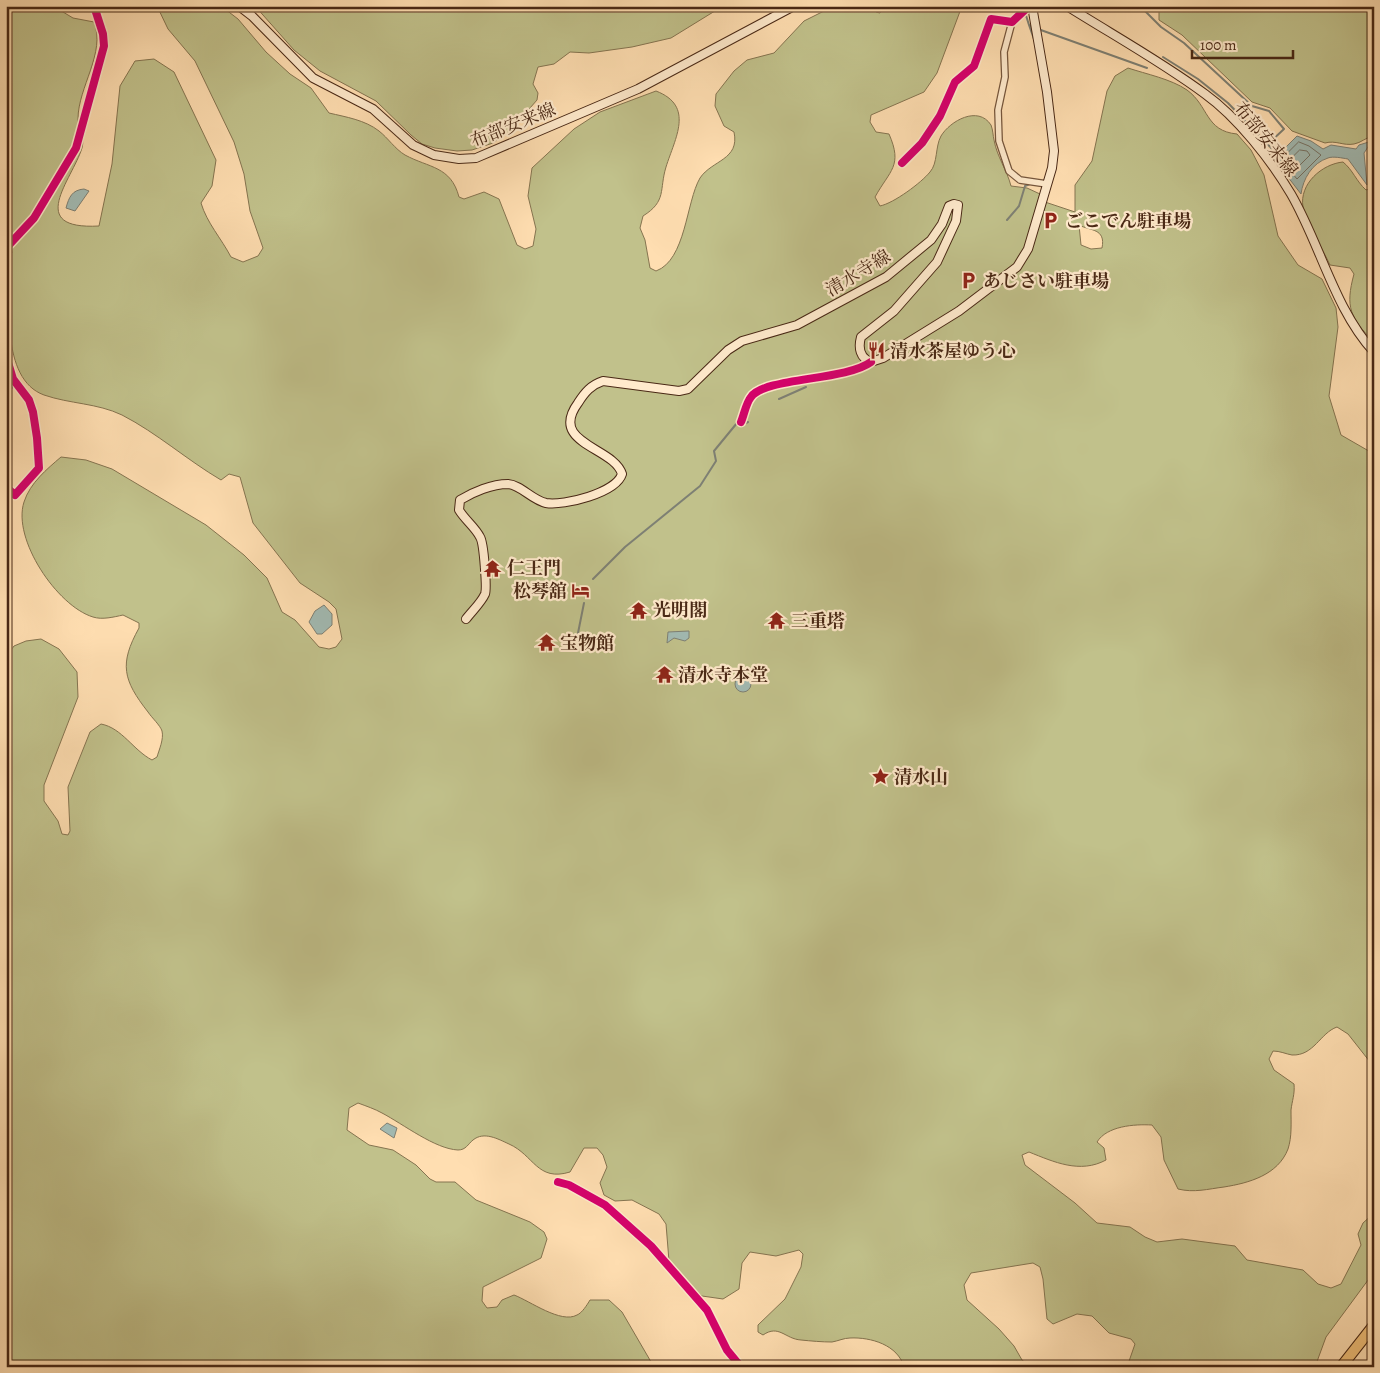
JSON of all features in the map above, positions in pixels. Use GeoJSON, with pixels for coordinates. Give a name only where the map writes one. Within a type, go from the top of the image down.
{"type":"FeatureCollection","features":[{"type":"Feature","properties":{"kind":"highway"},"geometry":{"type":"LineString","coordinates":[[1341,1367],[1374,1326]]}},
{"type":"Feature","properties":{"kind":"main road","name":"布部安来線"},"geometry":{"type":"LineString","coordinates":[[239,6],[259,22],[314,78],[373,109],[413,146],[434,155],[459,160],[476,158],[638,89],[794,6]]}},
{"type":"Feature","properties":{"kind":"main road"},"geometry":{"type":"LineString","coordinates":[[872,362],[883,358],[959,311],[1016,267],[1028,248],[1047,184],[1054,151],[1030,6]]}},
{"type":"Feature","properties":{"kind":"main road","name":"布部安来線"},"geometry":{"type":"LineString","coordinates":[[1067,6],[1205,94],[1229,114],[1259,149],[1292,195],[1353,324],[1374,352]]}},
{"type":"Feature","properties":{"kind":"main road","name":"清水寺線"},"geometry":{"type":"LineString","coordinates":[[466,619],[484,595],[486,585],[483,570],[484,550],[481,538],[459,510],[460,500],[473,493],[506,484],[512,485],[538,500],[548,503],[561,502],[595,494],[615,486],[621,478],[622,474],[618,466],[578,438],[572,430],[570,417],[572,411],[592,385],[603,381],[679,391],[688,390],[728,350],[742,341],[797,325],[886,277],[930,240],[942,224],[949,206],[958,205],[956,221],[937,262],[894,311],[861,337],[861,354],[872,362]]}},
{"type":"Feature","properties":{"kind":"street"},"geometry":{"type":"LineString","coordinates":[[6,248],[34,218],[76,148],[104,46],[103,34],[94,6]]}},
{"type":"Feature","properties":{"kind":"street"},"geometry":{"type":"LineString","coordinates":[[1030,6],[1012,22],[1004,52],[1005,77],[998,110],[999,141],[1009,171],[1020,180],[1047,184]]}},
{"type":"Feature","properties":{"kind":"street"},"geometry":{"type":"LineString","coordinates":[[902,163],[922,143],[940,116],[955,82],[974,66],[992,19],[1012,22]]}},
{"type":"Feature","properties":{"kind":"street"},"geometry":{"type":"LineString","coordinates":[[6,356],[13,379],[29,400],[33,412],[37,431],[39,468],[15,495],[6,487]]}},
{"type":"Feature","properties":{"kind":"street"},"geometry":{"type":"LineString","coordinates":[[741,422],[750,398],[756,392],[777,385],[849,372],[863,368],[872,362]]}},
{"type":"Feature","properties":{"kind":"street"},"geometry":{"type":"LineString","coordinates":[[6,392],[13,379]]}},
{"type":"Feature","properties":{"kind":"street"},"geometry":{"type":"LineString","coordinates":[[558,1182],[570,1185],[605,1205],[651,1246],[707,1310],[727,1350],[741,1367]]}},
{"type":"Feature","properties":{"kind":"green space"},"geometry":{"type":"Polygon","coordinates":[[[6,6],[53,6],[73,18],[94,22],[97,46],[79,107],[78,119],[83,140],[82,148],[59,200],[58,212],[64,220],[77,225],[99,226],[112,164],[120,86],[135,61],[154,59],[174,72],[216,160],[212,186],[201,203],[210,224],[231,257],[243,262],[258,256],[263,248],[250,211],[244,174],[234,142],[195,61],[168,29],[157,6],[221,6],[238,19],[266,52],[290,74],[311,88],[329,113],[355,119],[374,127],[405,155],[438,169],[445,174],[451,179],[459,197],[464,199],[484,192],[499,199],[517,245],[525,249],[533,246],[536,229],[528,196],[532,168],[574,129],[600,112],[656,91],[668,97],[675,105],[679,114],[677,134],[666,167],[659,200],[651,211],[643,216],[640,228],[645,240],[650,268],[656,271],[666,265],[674,255],[684,229],[695,188],[700,178],[711,167],[724,159],[733,148],[735,141],[734,132],[724,126],[715,106],[716,94],[734,71],[747,60],[774,53],[804,21],[834,6],[872,6],[876,12],[880,13],[883,6],[962,6],[937,73],[924,92],[871,115],[870,122],[876,132],[889,134],[895,154],[895,161],[890,174],[875,197],[880,206],[900,197],[914,187],[933,168],[939,140],[945,130],[964,117],[979,116],[991,125],[995,146],[1011,186],[1027,188],[1040,194],[1039,200],[1075,212],[1075,185],[1092,161],[1107,91],[1115,76],[1128,68],[1181,86],[1194,96],[1213,123],[1227,132],[1237,134],[1251,150],[1264,175],[1278,236],[1298,265],[1322,279],[1336,308],[1338,327],[1329,396],[1341,435],[1374,454],[1374,1067],[1348,1034],[1337,1027],[1306,1052],[1292,1055],[1273,1051],[1269,1059],[1274,1070],[1294,1084],[1288,1149],[1283,1158],[1270,1171],[1243,1183],[1201,1190],[1178,1189],[1164,1160],[1161,1137],[1152,1125],[1122,1127],[1107,1132],[1097,1142],[1104,1148],[1106,1160],[1096,1164],[1087,1166],[1067,1165],[1029,1152],[1022,1155],[1025,1165],[1075,1203],[1097,1223],[1130,1227],[1157,1242],[1182,1239],[1235,1246],[1247,1260],[1303,1270],[1318,1284],[1331,1288],[1341,1284],[1361,1245],[1358,1234],[1363,1223],[1374,1213],[1374,1272],[1326,1337],[1315,1367],[1216,1367],[1214,1364],[1205,1367],[1127,1367],[1135,1344],[1131,1339],[1109,1333],[1092,1316],[1077,1314],[1053,1324],[1047,1319],[1040,1267],[1033,1263],[971,1273],[964,1285],[967,1300],[999,1329],[1014,1346],[1022,1360],[1031,1367],[904,1367],[896,1353],[875,1341],[848,1338],[824,1342],[795,1339],[778,1331],[763,1335],[758,1332],[758,1325],[785,1299],[801,1267],[803,1254],[799,1250],[776,1256],[750,1252],[742,1263],[739,1289],[723,1299],[702,1296],[686,1282],[669,1261],[666,1224],[659,1214],[632,1200],[615,1201],[604,1195],[600,1183],[607,1167],[603,1155],[597,1148],[584,1148],[570,1172],[550,1173],[536,1166],[517,1149],[496,1138],[477,1137],[463,1149],[449,1149],[429,1141],[379,1112],[358,1103],[349,1108],[347,1130],[369,1145],[393,1150],[416,1165],[430,1179],[436,1182],[455,1182],[476,1200],[530,1222],[544,1232],[547,1239],[541,1258],[483,1287],[482,1301],[487,1308],[497,1307],[502,1300],[514,1295],[546,1311],[563,1317],[570,1317],[581,1313],[590,1300],[609,1300],[622,1312],[654,1367],[6,1367],[6,657],[14,646],[26,641],[41,639],[59,649],[77,672],[78,697],[44,785],[44,801],[58,821],[62,834],[68,835],[70,831],[68,787],[90,732],[101,724],[108,726],[152,760],[157,757],[162,734],[160,726],[140,701],[129,681],[126,662],[128,652],[139,628],[139,623],[123,615],[104,618],[93,617],[65,600],[52,586],[31,552],[25,534],[22,517],[27,495],[40,477],[61,457],[86,460],[112,469],[206,525],[244,555],[267,578],[282,612],[295,620],[319,647],[329,649],[336,647],[342,639],[336,609],[329,602],[300,583],[253,523],[240,477],[229,474],[221,480],[122,415],[103,408],[44,395],[30,386],[20,373],[10,337],[9,261],[12,252],[6,242],[6,6]],[[1079,225],[1081,245],[1091,249],[1102,248],[1102,237],[1096,231],[1079,225]]]}},
{"type":"Feature","properties":{"kind":"green space"},"geometry":{"type":"Polygon","coordinates":[[[255,6],[723,6],[671,38],[632,47],[589,53],[570,52],[554,64],[538,67],[533,84],[538,93],[537,100],[509,132],[493,143],[472,150],[457,151],[422,144],[376,101],[320,71],[294,50],[255,6]]]}},
{"type":"Feature","properties":{"kind":"green space"},"geometry":{"type":"Polygon","coordinates":[[[1159,6],[1374,6],[1374,136],[1354,144],[1325,143],[1292,131],[1270,108],[1252,102],[1182,35],[1159,20],[1159,6]]]}},
{"type":"Feature","properties":{"kind":"green space"},"geometry":{"type":"Polygon","coordinates":[[[1374,149],[1374,342],[1359,326],[1352,311],[1350,295],[1354,274],[1350,268],[1330,265],[1308,221],[1303,207],[1303,199],[1308,183],[1320,171],[1343,162],[1363,187],[1366,190],[1369,189],[1369,160],[1374,149]]]}},
{"type":"Feature","properties":{"kind":"water"},"geometry":{"type":"Polygon","coordinates":[[[1297,136],[1311,141],[1323,149],[1331,145],[1356,149],[1359,145],[1372,141],[1364,153],[1367,185],[1348,159],[1330,157],[1322,160],[1309,172],[1301,194],[1274,159],[1297,136]]]}},
{"type":"Feature","properties":{"kind":"water"},"geometry":{"type":"Polygon","coordinates":[[[84,189],[89,191],[75,211],[66,208],[72,195],[84,189]]]}},
{"type":"Feature","properties":{"kind":"water"},"geometry":{"type":"Polygon","coordinates":[[[324,605],[332,614],[332,625],[322,634],[317,634],[309,622],[315,611],[324,605]]]}},
{"type":"Feature","properties":{"kind":"water"},"geometry":{"type":"Polygon","coordinates":[[[689,631],[689,638],[685,641],[674,638],[667,643],[668,632],[689,631]]]}},
{"type":"Feature","properties":{"kind":"water"},"geometry":{"type":"Polygon","coordinates":[[[743,676],[749,678],[751,684],[749,690],[743,692],[737,690],[735,684],[737,678],[743,676]]]}},
{"type":"Feature","properties":{"kind":"water"},"geometry":{"type":"Polygon","coordinates":[[[387,1123],[397,1128],[394,1138],[380,1129],[387,1123]]]}},
{"type":"Feature","properties":{"kind":"waterway"},"geometry":{"type":"LineString","coordinates":[[1023,6],[1029,25],[1034,27]]}},
{"type":"Feature","properties":{"kind":"waterway"},"geometry":{"type":"LineString","coordinates":[[1140,6],[1161,27],[1184,43],[1252,106],[1269,111],[1284,129],[1267,145]]}},
{"type":"Feature","properties":{"kind":"waterway"},"geometry":{"type":"LineString","coordinates":[[1029,25],[1035,42]]}},
{"type":"Feature","properties":{"kind":"waterway"},"geometry":{"type":"LineString","coordinates":[[1038,29],[1147,68]]}},
{"type":"Feature","properties":{"kind":"waterway"},"geometry":{"type":"LineString","coordinates":[[1163,57],[1198,79],[1228,103],[1278,155]]}},
{"type":"Feature","properties":{"kind":"waterway"},"geometry":{"type":"LineString","coordinates":[[1007,220],[1019,206],[1025,186],[1030,184]]}},
{"type":"Feature","properties":{"kind":"waterway"},"geometry":{"type":"LineString","coordinates":[[779,399],[806,387]]}},
{"type":"Feature","properties":{"kind":"waterway"},"geometry":{"type":"LineString","coordinates":[[593,579],[625,547],[700,486],[716,461],[714,451],[737,423],[744,424],[748,422]]}},
{"type":"Feature","properties":{"kind":"waterway"},"geometry":{"type":"LineString","coordinates":[[578,633],[584,603]]}},
{"type":"Feature","properties":{"kind":"cycle path"},"geometry":{"type":"LineString","coordinates":[[6,248],[34,218],[76,148],[104,46],[103,34],[94,6]]}},
{"type":"Feature","properties":{"kind":"cycle path"},"geometry":{"type":"LineString","coordinates":[[902,163],[922,143],[940,116],[955,82],[974,66],[991,19],[1012,22],[1029,6]]}},
{"type":"Feature","properties":{"kind":"cycle path"},"geometry":{"type":"LineString","coordinates":[[6,356],[13,379],[29,400],[33,412],[39,468],[15,495],[6,487]]}},
{"type":"Feature","properties":{"kind":"cycle path"},"geometry":{"type":"LineString","coordinates":[[741,422],[749,400],[759,391],[788,382],[843,373],[871,362]]}},
{"type":"Feature","properties":{"kind":"cycle path"},"geometry":{"type":"LineString","coordinates":[[558,1182],[569,1185],[605,1205],[651,1246],[707,1310],[727,1350],[741,1367]]}},
{"type":"Feature","properties":{"kind":"place","name":"ごこでん駐車場"},"geometry":{"type":"Point","coordinates":[1051,221]}},
{"type":"Feature","properties":{"kind":"place","name":"あじさい駐車場"},"geometry":{"type":"Point","coordinates":[969,281]}},
{"type":"Feature","properties":{"kind":"place","name":"清水茶屋ゆう心"},"geometry":{"type":"Point","coordinates":[876,351]}},
{"type":"Feature","properties":{"kind":"place","name":"仁王門"},"geometry":{"type":"Point","coordinates":[493,568]}},
{"type":"Feature","properties":{"kind":"place","name":"松琴舘"},"geometry":{"type":"Point","coordinates":[581,591]}},
{"type":"Feature","properties":{"kind":"place","name":"光明閣"},"geometry":{"type":"Point","coordinates":[639,610]}},
{"type":"Feature","properties":{"kind":"place","name":"三重塔"},"geometry":{"type":"Point","coordinates":[777,621]}},
{"type":"Feature","properties":{"kind":"place","name":"宝物館"},"geometry":{"type":"Point","coordinates":[546,643]}},
{"type":"Feature","properties":{"kind":"place","name":"清水寺本堂"},"geometry":{"type":"Point","coordinates":[664,675]}},
{"type":"Feature","properties":{"kind":"place","name":"清水山"},"geometry":{"type":"Point","coordinates":[880,777]}}]}
